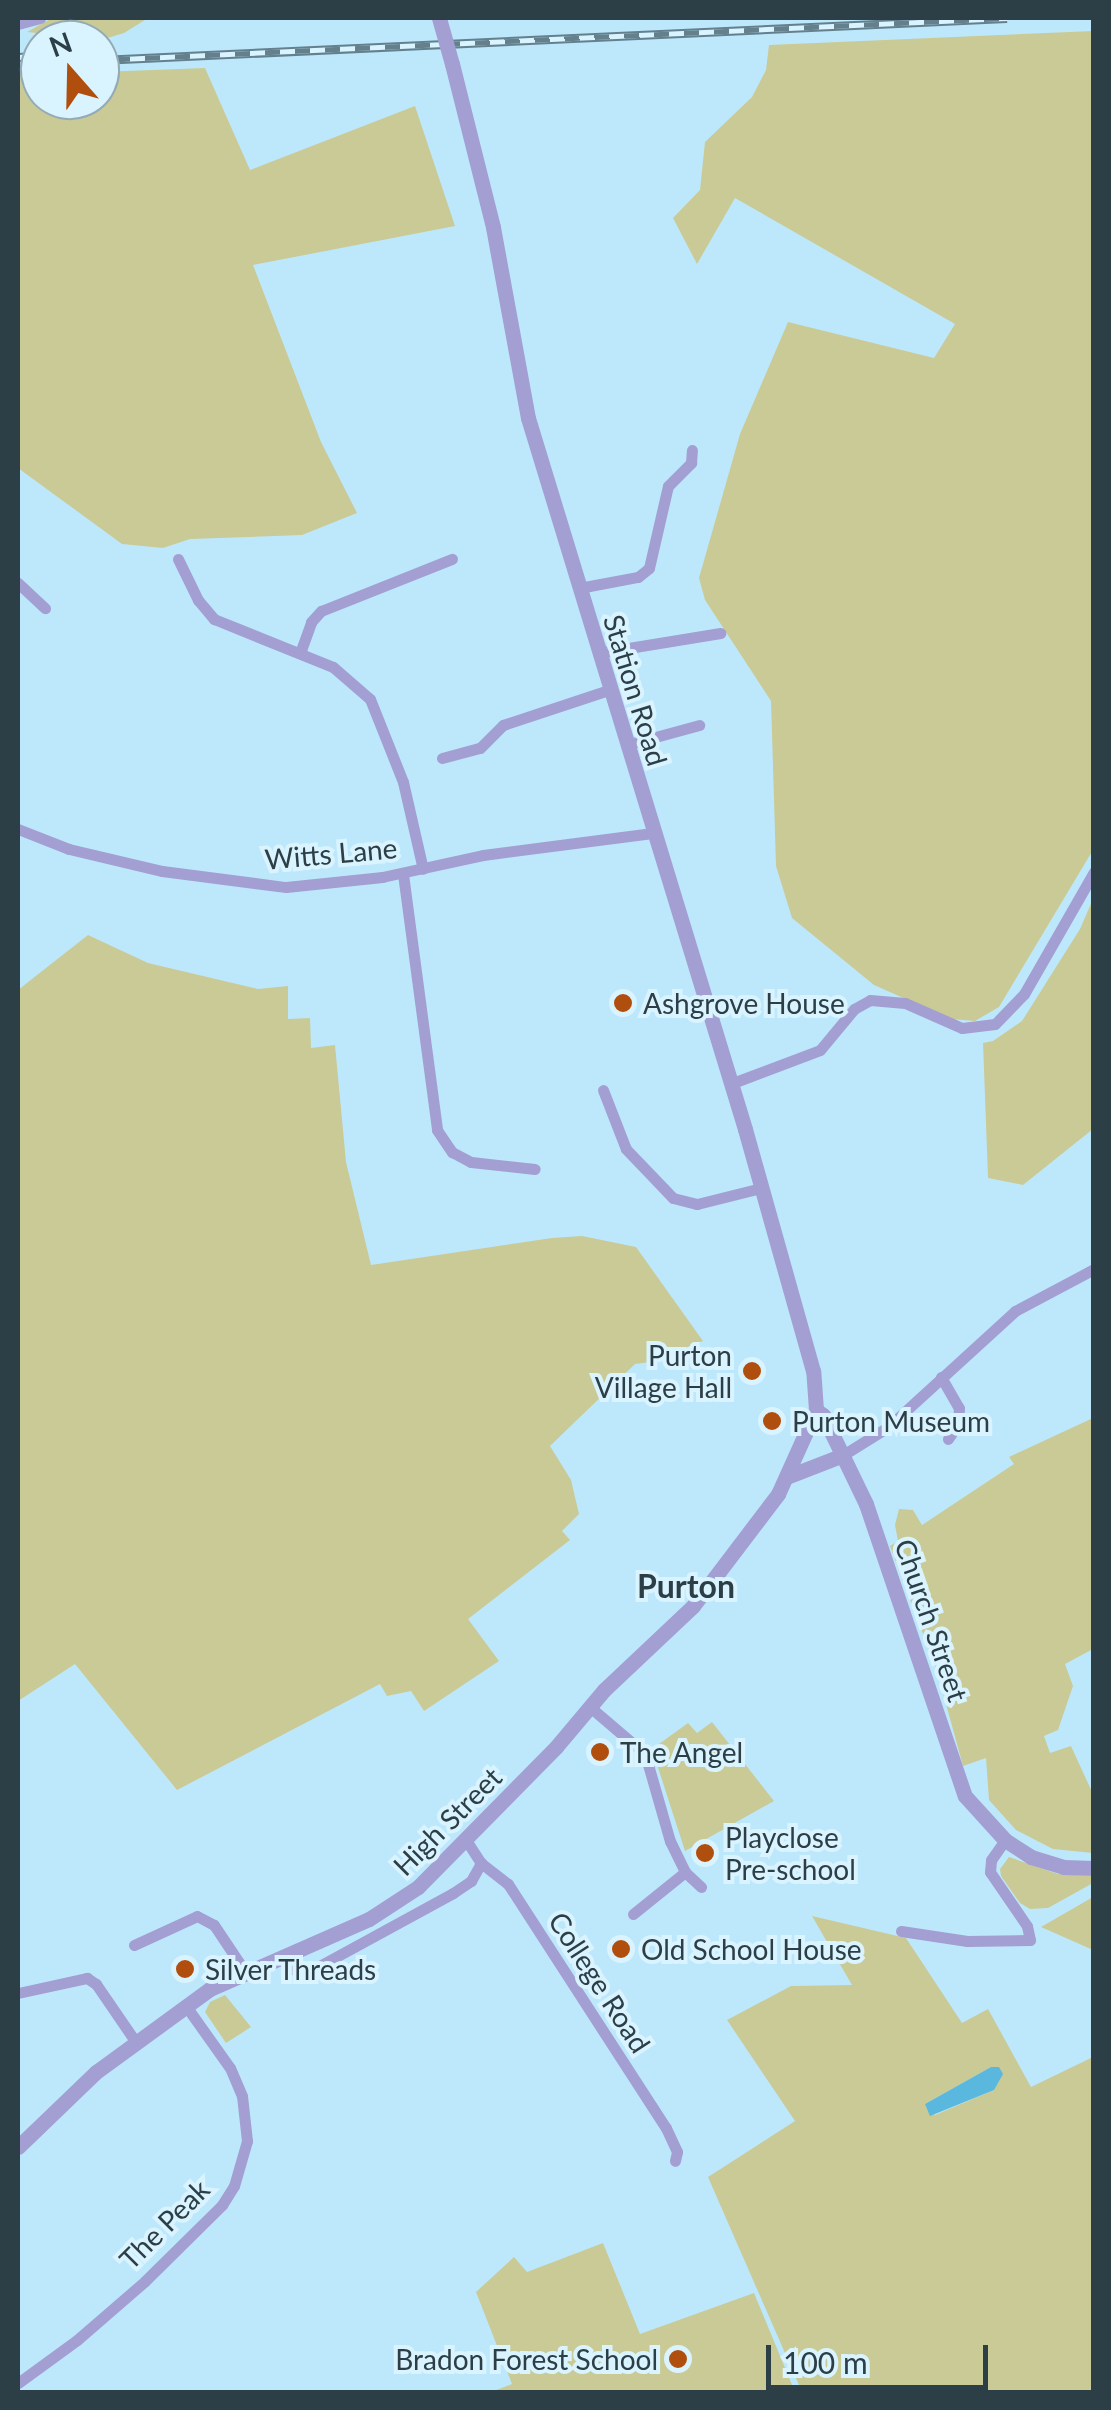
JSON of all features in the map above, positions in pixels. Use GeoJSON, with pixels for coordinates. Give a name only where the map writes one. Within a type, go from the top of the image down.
{"type":"FeatureCollection","features":[{"type":"Feature","properties":{"kind":"street"},"geometry":{"type":"LineString","coordinates":[[18,24],[40,18]]}},
{"type":"Feature","properties":{"kind":"street","name":"Station Road"},"geometry":{"type":"LineString","coordinates":[[439,18],[493,227],[522,394],[813,1371]]}},
{"type":"Feature","properties":{"kind":"street"},"geometry":{"type":"LineString","coordinates":[[579,588],[638,576],[648,568],[668,486],[691,463],[692,450]]}},
{"type":"Feature","properties":{"kind":"street"},"geometry":{"type":"LineString","coordinates":[[178,559],[198,600],[214,619],[333,667],[376,706],[403,782],[423,869]]}},
{"type":"Feature","properties":{"kind":"street"},"geometry":{"type":"LineString","coordinates":[[300,653],[311,622],[321,611],[452,559]]}},
{"type":"Feature","properties":{"kind":"street"},"geometry":{"type":"LineString","coordinates":[[18,603],[22,588],[45,608]]}},
{"type":"Feature","properties":{"kind":"street"},"geometry":{"type":"LineString","coordinates":[[598,653],[720,633]]}},
{"type":"Feature","properties":{"kind":"street"},"geometry":{"type":"LineString","coordinates":[[442,758],[480,748],[504,725],[609,690]]}},
{"type":"Feature","properties":{"kind":"street"},"geometry":{"type":"LineString","coordinates":[[626,745],[699,725]]}},
{"type":"Feature","properties":{"kind":"street","name":"Witts Lane"},"geometry":{"type":"LineString","coordinates":[[18,828],[69,849],[236,884],[300,886],[402,874],[484,855],[653,832]]}},
{"type":"Feature","properties":{"kind":"street"},"geometry":{"type":"LineString","coordinates":[[730,1084],[820,1050],[854,1009],[870,1000],[905,1003],[962,1028],[995,1024],[1024,994],[1094,872]]}},
{"type":"Feature","properties":{"kind":"street"},"geometry":{"type":"LineString","coordinates":[[402,874],[437,1130],[452,1152],[471,1162],[535,1169]]}},
{"type":"Feature","properties":{"kind":"street"},"geometry":{"type":"LineString","coordinates":[[604,1090],[626,1150],[672,1198],[697,1204],[761,1188]]}},
{"type":"Feature","properties":{"kind":"street"},"geometry":{"type":"LineString","coordinates":[[789,1476],[843,1454],[888,1427],[1015,1311],[1094,1269]]}},
{"type":"Feature","properties":{"kind":"street","name":"High Street"},"geometry":{"type":"LineString","coordinates":[[18,2146],[135,2041],[186,2006],[244,1970],[383,1911],[418,1887],[590,1707],[694,1606],[789,1476],[816,1410],[813,1371]]}},
{"type":"Feature","properties":{"kind":"street"},"geometry":{"type":"LineString","coordinates":[[942,1377],[959,1408],[958,1424],[948,1439]]}},
{"type":"Feature","properties":{"kind":"street","name":"Church Street"},"geometry":{"type":"LineString","coordinates":[[816,1410],[843,1454],[896,1586],[961,1786],[1005,1840],[1052,1865],[1094,1868]]}},
{"type":"Feature","properties":{"kind":"street"},"geometry":{"type":"LineString","coordinates":[[590,1707],[645,1754],[670,1841],[684,1872],[701,1887]]}},
{"type":"Feature","properties":{"kind":"street","name":"College Road"},"geometry":{"type":"LineString","coordinates":[[466,1840],[481,1863],[508,1884],[666,2128],[676,2148],[676,2162]]}},
{"type":"Feature","properties":{"kind":"street"},"geometry":{"type":"LineString","coordinates":[[901,1931],[967,1941],[1030,1940],[1027,1926],[990,1872],[991,1860],[1005,1840]]}},
{"type":"Feature","properties":{"kind":"street"},"geometry":{"type":"LineString","coordinates":[[283,1954],[291,1970],[312,1970],[453,1893],[471,1881],[481,1863]]}},
{"type":"Feature","properties":{"kind":"street"},"geometry":{"type":"LineString","coordinates":[[634,1914],[684,1872]]}},
{"type":"Feature","properties":{"kind":"street"},"geometry":{"type":"LineString","coordinates":[[134,1945],[197,1916],[214,1925],[244,1970]]}},
{"type":"Feature","properties":{"kind":"street"},"geometry":{"type":"LineString","coordinates":[[18,1994],[87,1978],[96,1984],[135,2041]]}},
{"type":"Feature","properties":{"kind":"street","name":"The Peak"},"geometry":{"type":"LineString","coordinates":[[18,2383],[78,2340],[145,2281],[215,2212],[234,2186],[247,2141],[242,2096],[230,2068],[186,2006]]}},
{"type":"Feature","properties":{"kind":"green space"},"geometry":{"type":"Polygon","coordinates":[[[165,18],[145,20],[120,34],[120,20],[48,20],[165,18]]]}},
{"type":"Feature","properties":{"kind":"green space"},"geometry":{"type":"Polygon","coordinates":[[[1093,31],[1093,850],[999,1007],[975,1021],[951,1019],[874,985],[792,918],[776,866],[771,701],[705,600],[699,578],[740,434],[788,322],[934,358],[955,324],[735,198],[697,264],[673,218],[700,190],[705,142],[752,97],[766,70],[769,45],[1093,31]]]}},
{"type":"Feature","properties":{"kind":"green space"},"geometry":{"type":"Polygon","coordinates":[[[205,68],[250,170],[415,106],[455,226],[253,265],[321,442],[357,513],[302,535],[190,539],[163,548],[122,544],[18,468],[18,76],[20,120],[120,120],[120,71],[205,68]]]}},
{"type":"Feature","properties":{"kind":"green space"},"geometry":{"type":"Polygon","coordinates":[[[1093,899],[1093,1129],[1023,1185],[988,1178],[983,1043],[993,1041],[1022,1021],[1080,929],[1093,899]]]}},
{"type":"Feature","properties":{"kind":"green space"},"geometry":{"type":"Polygon","coordinates":[[[88,935],[148,963],[258,989],[288,986],[288,1019],[310,1018],[311,1048],[335,1045],[346,1162],[371,1265],[552,1238],[582,1236],[636,1247],[703,1341],[689,1346],[679,1358],[635,1364],[550,1446],[571,1480],[579,1514],[562,1531],[570,1540],[468,1619],[499,1661],[424,1711],[411,1691],[387,1696],[380,1684],[177,1790],[75,1664],[18,1701],[18,990],[88,935]]]}},
{"type":"Feature","properties":{"kind":"green space"},"geometry":{"type":"Polygon","coordinates":[[[1093,1418],[1093,1649],[1065,1664],[1073,1686],[1058,1730],[1044,1736],[1050,1753],[1071,1746],[1093,1794],[1093,1853],[1053,1849],[1016,1830],[989,1800],[986,1758],[963,1766],[937,1671],[890,1546],[898,1541],[895,1525],[899,1509],[913,1510],[922,1525],[1014,1464],[1009,1457],[1093,1418]]]}},
{"type":"Feature","properties":{"kind":"green space"},"geometry":{"type":"Polygon","coordinates":[[[712,1722],[774,1801],[685,1851],[652,1749],[688,1723],[697,1733],[712,1722]]]}},
{"type":"Feature","properties":{"kind":"green space"},"geometry":{"type":"Polygon","coordinates":[[[1009,1857],[1058,1874],[1093,1876],[1093,1883],[1048,1908],[1030,1909],[1020,1903],[1001,1876],[1000,1869],[1009,1857]]]}},
{"type":"Feature","properties":{"kind":"green space"},"geometry":{"type":"Polygon","coordinates":[[[1093,1897],[1093,1950],[1041,1927],[1093,1897]]]}},
{"type":"Feature","properties":{"kind":"green space"},"geometry":{"type":"Polygon","coordinates":[[[812,1916],[906,1938],[962,2023],[988,2009],[1031,2087],[1093,2057],[1093,2392],[802,2392],[708,2177],[795,2121],[727,2020],[791,1986],[852,1985],[812,1916]],[[991,2067],[925,2104],[935,2115],[994,2090],[991,2067]]]}},
{"type":"Feature","properties":{"kind":"green space"},"geometry":{"type":"Polygon","coordinates":[[[225,1995],[251,2027],[226,2043],[205,2012],[210,2002],[225,1995]]]}},
{"type":"Feature","properties":{"kind":"green space"},"geometry":{"type":"Polygon","coordinates":[[[603,2243],[640,2334],[754,2293],[795,2392],[491,2392],[512,2384],[476,2292],[514,2257],[527,2272],[603,2243]]]}},
{"type":"Feature","properties":{"kind":"water"},"geometry":{"type":"Polygon","coordinates":[[[991,2067],[999,2067],[1003,2074],[994,2090],[930,2116],[925,2104],[991,2067]]]}},
{"type":"Feature","properties":{"kind":"railway"},"geometry":{"type":"LineString","coordinates":[[120,59],[1007,18]]}},
{"type":"Feature","properties":{"kind":"place","name":"Ashgrove House"},"geometry":{"type":"Point","coordinates":[623,1003]}},
{"type":"Feature","properties":{"kind":"place","name":"Purton Village Hall"},"geometry":{"type":"Point","coordinates":[752,1371]}},
{"type":"Feature","properties":{"kind":"place","name":"Purton Museum"},"geometry":{"type":"Point","coordinates":[772,1421]}},
{"type":"Feature","properties":{"kind":"place","name":"The Angel"},"geometry":{"type":"Point","coordinates":[600,1752]}},
{"type":"Feature","properties":{"kind":"place","name":"Playclose Pre-school"},"geometry":{"type":"Point","coordinates":[705,1853]}},
{"type":"Feature","properties":{"kind":"place","name":"Old School House"},"geometry":{"type":"Point","coordinates":[621,1949]}},
{"type":"Feature","properties":{"kind":"place","name":"Silver Threads"},"geometry":{"type":"Point","coordinates":[185,1969]}},
{"type":"Feature","properties":{"kind":"place","name":"Bradon Forest School"},"geometry":{"type":"Point","coordinates":[678,2359]}},
{"type":"Feature","properties":{"kind":"district","name":"Purton"},"geometry":{"type":"Point","coordinates":[686,1586]}}]}
